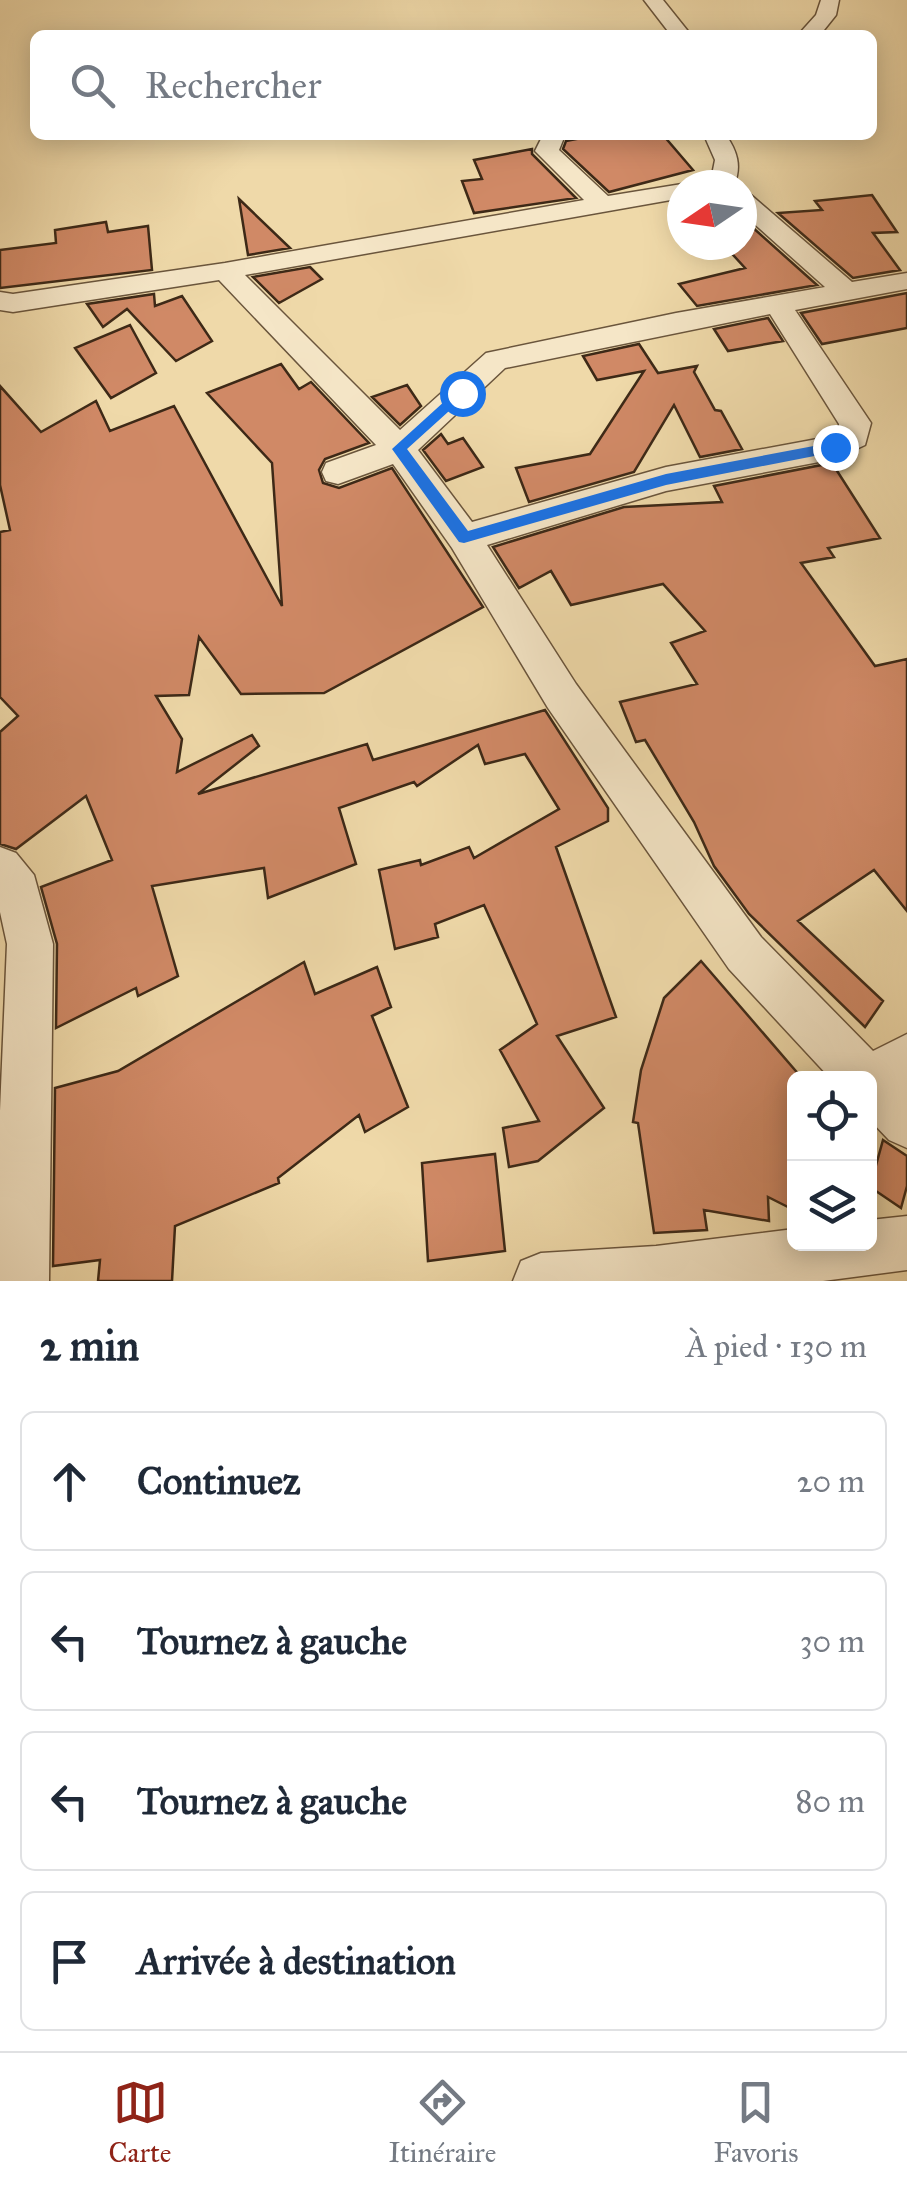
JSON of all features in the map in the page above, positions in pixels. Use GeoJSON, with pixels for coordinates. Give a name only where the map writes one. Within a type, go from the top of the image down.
{"type":"FeatureCollection","features":[{"type":"Feature","properties":{"kind":"street"},"geometry":{"type":"LineString","coordinates":[[652,0],[677,30]]}},
{"type":"Feature","properties":{"kind":"street"},"geometry":{"type":"LineString","coordinates":[[815,30],[830,8],[830,0]]}},
{"type":"Feature","properties":{"kind":"street"},"geometry":{"type":"LineString","coordinates":[[552,140],[547,151],[602,204]]}},
{"type":"Feature","properties":{"kind":"street"},"geometry":{"type":"LineString","coordinates":[[718,140],[725,150],[728,170]]}},
{"type":"Feature","properties":{"kind":"street"},"geometry":{"type":"LineString","coordinates":[[0,301],[14,303],[225,271],[667,193]]}},
{"type":"Feature","properties":{"kind":"street"},"geometry":{"type":"LineString","coordinates":[[757,213],[846,291]]}},
{"type":"Feature","properties":{"kind":"street"},"geometry":{"type":"LineString","coordinates":[[225,271],[399,449],[464,538],[562,696],[744,953],[858,1071]]}},
{"type":"Feature","properties":{"kind":"street"},"geometry":{"type":"LineString","coordinates":[[338,472],[399,449],[496,360],[777,302],[907,281]]}},
{"type":"Feature","properties":{"kind":"street"},"geometry":{"type":"LineString","coordinates":[[464,538],[666,479],[835,447],[854,437],[855,423],[777,302]]}},
{"type":"Feature","properties":{"kind":"street"},"geometry":{"type":"LineString","coordinates":[[0,869],[18,890],[30,944],[21,1281]]}},
{"type":"Feature","properties":{"kind":"street"},"geometry":{"type":"LineString","coordinates":[[877,1076],[907,1059]]}},
{"type":"Feature","properties":{"kind":"street"},"geometry":{"type":"LineString","coordinates":[[877,1090],[907,1122]]}},
{"type":"Feature","properties":{"kind":"street"},"geometry":{"type":"LineString","coordinates":[[541,1281],[656,1274],[907,1244]]}},
{"type":"Feature","properties":{"kind":"building"},"geometry":{"type":"Polygon","coordinates":[[[571,140],[667,140],[693,170],[667,170],[667,177],[609,192],[563,149],[566,141],[571,140]]]}},
{"type":"Feature","properties":{"kind":"building"},"geometry":{"type":"Polygon","coordinates":[[[532,149],[532,154],[576,198],[474,213],[462,181],[482,179],[474,160],[532,149]]]}},
{"type":"Feature","properties":{"kind":"building"},"geometry":{"type":"Polygon","coordinates":[[[872,195],[897,232],[873,233],[900,270],[853,278],[778,213],[822,210],[815,201],[872,195]]]}},
{"type":"Feature","properties":{"kind":"building"},"geometry":{"type":"Polygon","coordinates":[[[239,199],[290,248],[248,255],[239,199]]]}},
{"type":"Feature","properties":{"kind":"building"},"geometry":{"type":"Polygon","coordinates":[[[106,222],[108,232],[148,226],[152,270],[0,288],[0,250],[56,243],[55,230],[106,222]]]}},
{"type":"Feature","properties":{"kind":"building"},"geometry":{"type":"Polygon","coordinates":[[[757,231],[817,285],[697,306],[679,284],[745,268],[738,260],[757,260],[757,231]]]}},
{"type":"Feature","properties":{"kind":"building"},"geometry":{"type":"Polygon","coordinates":[[[310,267],[322,279],[279,303],[253,277],[310,267]]]}},
{"type":"Feature","properties":{"kind":"building"},"geometry":{"type":"Polygon","coordinates":[[[907,293],[907,328],[822,344],[801,313],[907,293]]]}},
{"type":"Feature","properties":{"kind":"building"},"geometry":{"type":"Polygon","coordinates":[[[154,294],[155,306],[182,296],[212,341],[176,361],[127,309],[103,327],[87,304],[154,294]]]}},
{"type":"Feature","properties":{"kind":"building"},"geometry":{"type":"Polygon","coordinates":[[[768,318],[783,341],[728,351],[714,329],[768,318]]]}},
{"type":"Feature","properties":{"kind":"building"},"geometry":{"type":"Polygon","coordinates":[[[130,325],[156,373],[111,398],[75,348],[130,325]]]}},
{"type":"Feature","properties":{"kind":"building"},"geometry":{"type":"Polygon","coordinates":[[[639,344],[658,373],[697,366],[694,372],[742,449],[700,457],[674,405],[634,472],[529,502],[516,468],[590,454],[644,371],[597,380],[583,356],[639,344]]]}},
{"type":"Feature","properties":{"kind":"building"},"geometry":{"type":"Polygon","coordinates":[[[281,364],[299,389],[311,382],[369,443],[325,459],[319,470],[323,483],[339,488],[392,468],[483,607],[324,693],[241,694],[199,637],[189,695],[156,696],[182,739],[177,772],[252,735],[259,746],[198,794],[367,744],[373,760],[545,710],[608,808],[608,821],[556,847],[616,1017],[557,1036],[604,1108],[538,1161],[509,1167],[503,1128],[539,1121],[500,1050],[537,1024],[484,905],[435,924],[438,937],[395,949],[379,870],[420,860],[421,865],[469,847],[474,858],[559,809],[525,754],[485,764],[478,745],[417,786],[414,782],[339,808],[356,864],[268,898],[264,868],[152,886],[178,976],[138,996],[136,988],[56,1028],[57,944],[41,887],[112,860],[86,796],[16,849],[0,844],[0,732],[18,716],[0,697],[0,532],[10,530],[0,485],[0,386],[41,432],[96,401],[110,431],[174,406],[282,606],[272,463],[207,393],[281,364]]]}},
{"type":"Feature","properties":{"kind":"building"},"geometry":{"type":"Polygon","coordinates":[[[407,385],[421,406],[400,425],[372,397],[407,385]]]}},
{"type":"Feature","properties":{"kind":"building"},"geometry":{"type":"Polygon","coordinates":[[[441,434],[448,444],[463,438],[483,467],[446,481],[423,450],[441,434]]]}},
{"type":"Feature","properties":{"kind":"building"},"geometry":{"type":"Polygon","coordinates":[[[832,463],[880,538],[828,548],[834,557],[801,563],[875,666],[907,659],[907,911],[874,870],[798,921],[883,1001],[865,1027],[749,914],[714,866],[694,822],[645,740],[636,742],[620,702],[697,684],[671,643],[705,631],[663,584],[571,605],[551,571],[519,588],[493,547],[624,507],[722,502],[714,486],[832,463]]]}},
{"type":"Feature","properties":{"kind":"building"},"geometry":{"type":"Polygon","coordinates":[[[701,961],[796,1071],[787,1071],[787,1206],[768,1197],[769,1221],[704,1210],[707,1230],[654,1233],[638,1123],[633,1122],[641,1070],[664,998],[701,961]]]}},
{"type":"Feature","properties":{"kind":"building"},"geometry":{"type":"Polygon","coordinates":[[[304,962],[315,994],[377,967],[391,1007],[372,1016],[408,1107],[365,1132],[359,1115],[278,1178],[279,1183],[175,1226],[172,1281],[98,1281],[100,1260],[53,1266],[55,1088],[118,1071],[304,962]]]}},
{"type":"Feature","properties":{"kind":"building"},"geometry":{"type":"Polygon","coordinates":[[[883,1140],[907,1156],[907,1186],[901,1208],[877,1192],[877,1162],[883,1140]]]}},
{"type":"Feature","properties":{"kind":"building"},"geometry":{"type":"Polygon","coordinates":[[[495,1154],[505,1251],[428,1261],[422,1163],[495,1154]]]}},
{"type":"Feature","properties":{"kind":"route"},"geometry":{"type":"LineString","coordinates":[[462,393],[399,449],[464,538],[666,479],[835,447]]}}]}
